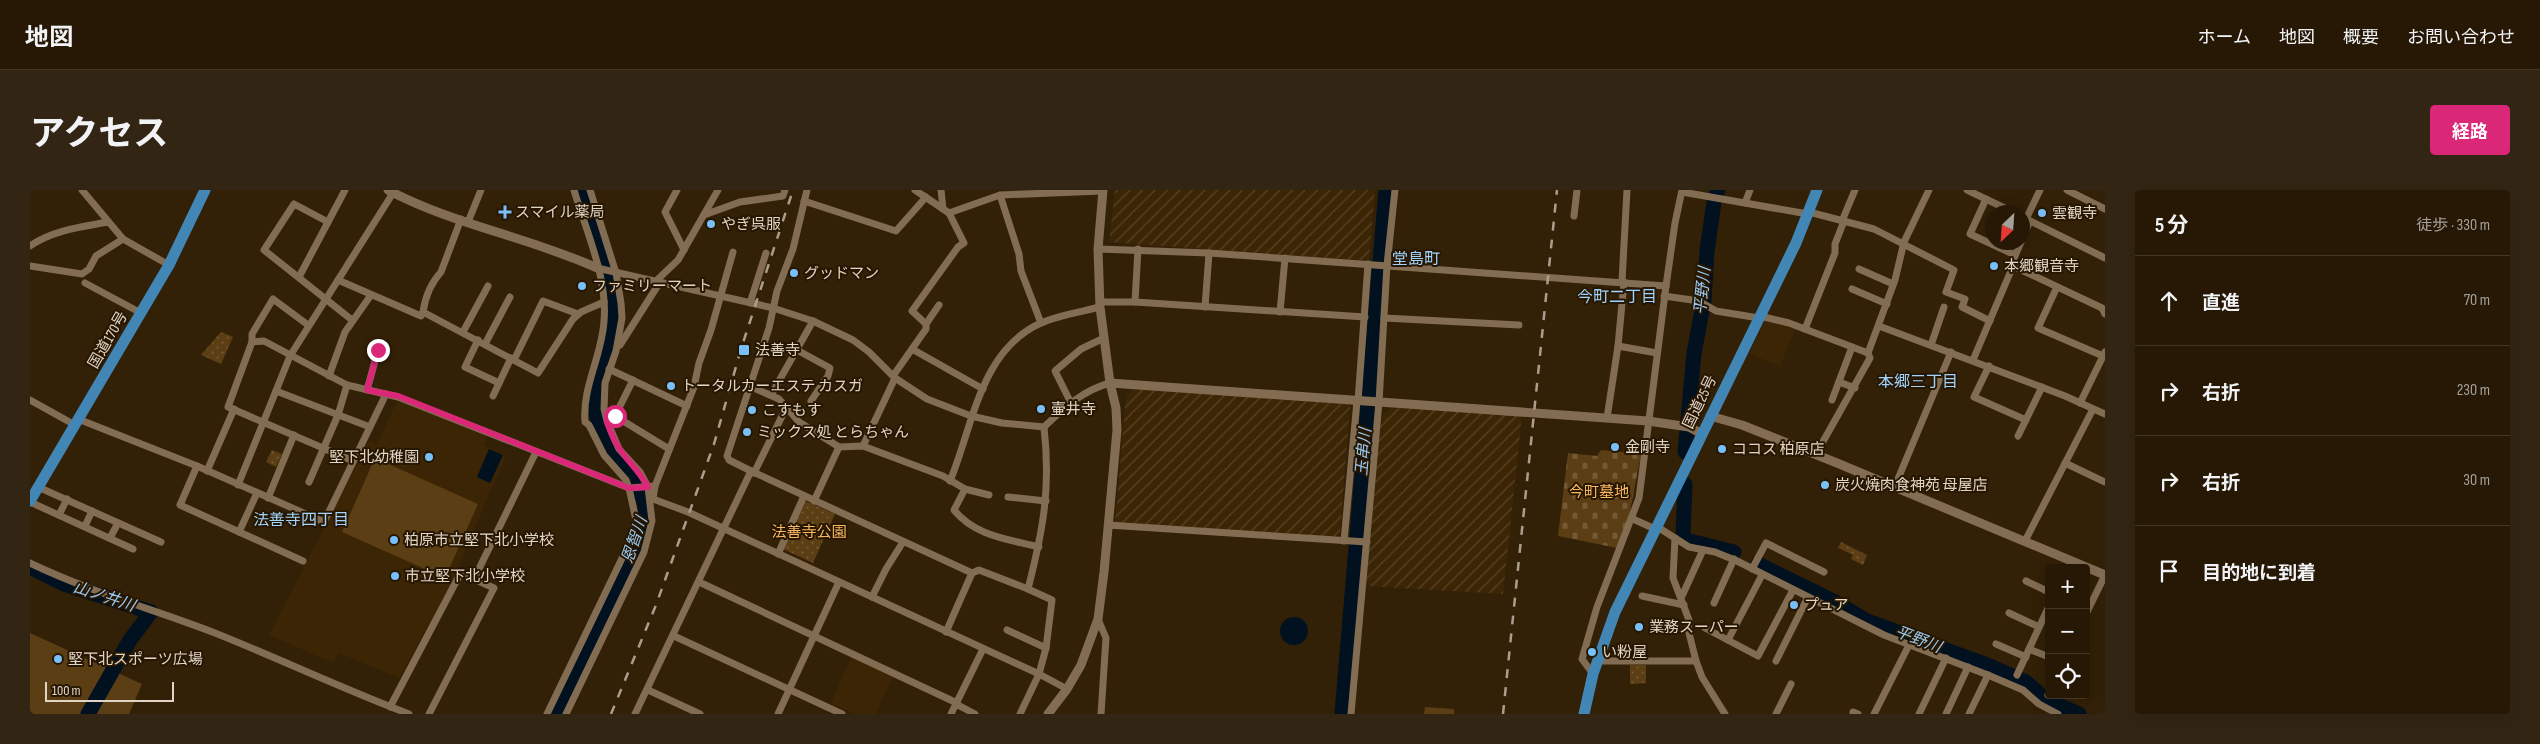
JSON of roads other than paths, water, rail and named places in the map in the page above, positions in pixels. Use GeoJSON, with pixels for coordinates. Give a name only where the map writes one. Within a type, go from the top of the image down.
{"type":"FeatureCollection","features":[{"type":"Feature","properties":{"kind":"highway","name":"国道170号"},"geometry":{"type":"LineString","coordinates":[[30,501],[141,313],[168,265],[205,190]]}},
{"type":"Feature","properties":{"kind":"highway","name":"国道25号"},"geometry":{"type":"LineString","coordinates":[[1584,714],[1593,674],[1615,612],[1796,243],[1817,190]]}},
{"type":"Feature","properties":{"kind":"street"},"geometry":{"type":"LineString","coordinates":[[82,190],[123,239],[168,265]]}},
{"type":"Feature","properties":{"kind":"street"},"geometry":{"type":"LineString","coordinates":[[299,277],[346,190]]}},
{"type":"Feature","properties":{"kind":"street"},"geometry":{"type":"LineString","coordinates":[[338,280],[421,316],[425,300],[441,272],[464,220],[480,190]]}},
{"type":"Feature","properties":{"kind":"street"},"geometry":{"type":"LineString","coordinates":[[547,714],[627,548],[636,520],[626,480],[604,454],[589,425],[585,422],[584,407],[587,401],[588,384],[603,332],[604,302],[599,268],[574,190]]}},
{"type":"Feature","properties":{"kind":"street"},"geometry":{"type":"LineString","coordinates":[[590,190],[615,272],[622,318],[616,351]]}},
{"type":"Feature","properties":{"kind":"street"},"geometry":{"type":"LineString","coordinates":[[677,190],[665,212],[684,250]]}},
{"type":"Feature","properties":{"kind":"street"},"geometry":{"type":"LineString","coordinates":[[566,714],[644,552],[652,521],[653,502],[649,487],[640,472],[619,449],[607,422],[604,395],[609,369],[616,351],[658,282],[678,260],[718,190]]}},
{"type":"Feature","properties":{"kind":"street"},"geometry":{"type":"LineString","coordinates":[[704,215],[740,202],[783,196],[785,190]]}},
{"type":"Feature","properties":{"kind":"street"},"geometry":{"type":"LineString","coordinates":[[807,190],[793,249],[777,291],[774,308],[750,386],[726,456],[729,460],[752,472],[972,573]]}},
{"type":"Feature","properties":{"kind":"street"},"geometry":{"type":"LineString","coordinates":[[916,190],[946,211]]}},
{"type":"Feature","properties":{"kind":"street"},"geometry":{"type":"LineString","coordinates":[[926,324],[912,312],[958,247],[964,243],[946,211],[941,190]]}},
{"type":"Feature","properties":{"kind":"street"},"geometry":{"type":"LineString","coordinates":[[1351,714],[1375,402],[1384,318],[1385,265],[1395,190]]}},
{"type":"Feature","properties":{"kind":"street"},"geometry":{"type":"LineString","coordinates":[[1574,216],[1577,190]]}},
{"type":"Feature","properties":{"kind":"street"},"geometry":{"type":"LineString","coordinates":[[1607,418],[1618,346],[1627,190]]}},
{"type":"Feature","properties":{"kind":"street"},"geometry":{"type":"LineString","coordinates":[[1744,202],[1750,190]]}},
{"type":"Feature","properties":{"kind":"street"},"geometry":{"type":"LineString","coordinates":[[1805,329],[1835,253],[1835,244],[1855,190]]}},
{"type":"Feature","properties":{"kind":"street"},"geometry":{"type":"LineString","coordinates":[[1816,454],[1855,388],[1870,358],[1868,354],[1887,304],[1904,242],[1929,190]]}},
{"type":"Feature","properties":{"kind":"street"},"geometry":{"type":"LineString","coordinates":[[1967,190],[1998,205]]}},
{"type":"Feature","properties":{"kind":"street"},"geometry":{"type":"LineString","coordinates":[[2030,211],[2040,190]]}},
{"type":"Feature","properties":{"kind":"street"},"geometry":{"type":"LineString","coordinates":[[2067,190],[2105,209]]}},
{"type":"Feature","properties":{"kind":"street"},"geometry":{"type":"LineString","coordinates":[[238,485],[290,356],[324,299],[338,280],[390,191],[464,220],[561,252],[599,268],[774,308],[813,321],[853,340],[869,352],[894,377],[927,399],[971,416],[1002,423],[1044,427]]}},
{"type":"Feature","properties":{"kind":"street"},"geometry":{"type":"LineString","coordinates":[[946,211],[1000,196],[1102,191],[1098,249],[1100,305],[1110,383],[1116,408],[1117,430],[1108,525],[1098,619],[1081,665],[1067,690],[1048,714]]}},
{"type":"Feature","properties":{"kind":"street"},"geometry":{"type":"LineString","coordinates":[[1593,674],[1582,658],[1586,640],[1633,519],[1639,498],[1664,296],[1682,191],[1808,213],[1874,229],[1904,242],[1954,270],[1946,292],[1965,299],[1962,307],[1990,321]]}},
{"type":"Feature","properties":{"kind":"street"},"geometry":{"type":"LineString","coordinates":[[1000,196],[1019,254],[1021,271],[1041,323]]}},
{"type":"Feature","properties":{"kind":"street"},"geometry":{"type":"LineString","coordinates":[[804,201],[896,231],[926,197]]}},
{"type":"Feature","properties":{"kind":"street"},"geometry":{"type":"LineString","coordinates":[[1986,199],[1970,234],[2015,255]]}},
{"type":"Feature","properties":{"kind":"street"},"geometry":{"type":"LineString","coordinates":[[328,222],[294,204],[264,250],[352,320]]}},
{"type":"Feature","properties":{"kind":"street"},"geometry":{"type":"LineString","coordinates":[[2030,221],[2105,258]]}},
{"type":"Feature","properties":{"kind":"street"},"geometry":{"type":"LineString","coordinates":[[30,246],[41,238],[63,230],[108,222]]}},
{"type":"Feature","properties":{"kind":"street"},"geometry":{"type":"LineString","coordinates":[[30,266],[82,274],[90,269],[96,256],[123,239]]}},
{"type":"Feature","properties":{"kind":"street"},"geometry":{"type":"LineString","coordinates":[[1098,249],[1210,253],[1623,281],[1666,286]]}},
{"type":"Feature","properties":{"kind":"street"},"geometry":{"type":"LineString","coordinates":[[1134,302],[1138,249]]}},
{"type":"Feature","properties":{"kind":"street"},"geometry":{"type":"LineString","coordinates":[[2017,250],[2010,265],[2102,308],[2105,314]]}},
{"type":"Feature","properties":{"kind":"street"},"geometry":{"type":"LineString","coordinates":[[649,487],[670,449],[687,406],[722,296],[732,252]]}},
{"type":"Feature","properties":{"kind":"street"},"geometry":{"type":"LineString","coordinates":[[750,303],[766,253]]}},
{"type":"Feature","properties":{"kind":"street"},"geometry":{"type":"LineString","coordinates":[[1205,307],[1210,253]]}},
{"type":"Feature","properties":{"kind":"street"},"geometry":{"type":"LineString","coordinates":[[1280,312],[1285,258]]}},
{"type":"Feature","properties":{"kind":"street"},"geometry":{"type":"LineString","coordinates":[[1346,541],[1371,264]]}},
{"type":"Feature","properties":{"kind":"street"},"geometry":{"type":"LineString","coordinates":[[1973,360],[2013,266]]}},
{"type":"Feature","properties":{"kind":"street"},"geometry":{"type":"LineString","coordinates":[[1859,269],[1893,284]]}},
{"type":"Feature","properties":{"kind":"street"},"geometry":{"type":"LineString","coordinates":[[85,283],[141,313]]}},
{"type":"Feature","properties":{"kind":"street"},"geometry":{"type":"LineString","coordinates":[[463,332],[488,286]]}},
{"type":"Feature","properties":{"kind":"street"},"geometry":{"type":"LineString","coordinates":[[2057,287],[2038,328],[2103,358],[2080,403]]}},
{"type":"Feature","properties":{"kind":"street"},"geometry":{"type":"LineString","coordinates":[[1852,289],[1887,304]]}},
{"type":"Feature","properties":{"kind":"street"},"geometry":{"type":"LineString","coordinates":[[329,376],[338,349],[352,320],[371,295]]}},
{"type":"Feature","properties":{"kind":"street"},"geometry":{"type":"LineString","coordinates":[[1664,296],[1704,304],[1716,311],[1759,317],[1805,329],[1868,354]]}},
{"type":"Feature","properties":{"kind":"street"},"geometry":{"type":"LineString","coordinates":[[485,344],[510,297]]}},
{"type":"Feature","properties":{"kind":"street"},"geometry":{"type":"LineString","coordinates":[[308,325],[273,299],[252,334],[252,342],[228,407],[354,460]]}},
{"type":"Feature","properties":{"kind":"street"},"geometry":{"type":"LineString","coordinates":[[493,396],[543,301],[578,314]]}},
{"type":"Feature","properties":{"kind":"street"},"geometry":{"type":"LineString","coordinates":[[423,312],[538,373],[578,314],[604,302]]}},
{"type":"Feature","properties":{"kind":"street"},"geometry":{"type":"LineString","coordinates":[[950,480],[971,416],[1000,356],[1017,338],[1041,323],[1100,305],[1134,302],[1365,317]]}},
{"type":"Feature","properties":{"kind":"street"},"geometry":{"type":"LineString","coordinates":[[863,446],[894,377],[924,333],[926,324],[939,305]]}},
{"type":"Feature","properties":{"kind":"street"},"geometry":{"type":"LineString","coordinates":[[1931,345],[1944,307]]}},
{"type":"Feature","properties":{"kind":"street"},"geometry":{"type":"LineString","coordinates":[[1384,318],[1519,325]]}},
{"type":"Feature","properties":{"kind":"street"},"geometry":{"type":"LineString","coordinates":[[771,395],[813,321]]}},
{"type":"Feature","properties":{"kind":"street"},"geometry":{"type":"LineString","coordinates":[[1879,326],[2042,386],[2105,414]]}},
{"type":"Feature","properties":{"kind":"street"},"geometry":{"type":"LineString","coordinates":[[1070,401],[1055,371],[1081,349],[1104,338]]}},
{"type":"Feature","properties":{"kind":"street"},"geometry":{"type":"LineString","coordinates":[[478,340],[466,367],[499,382]]}},
{"type":"Feature","properties":{"kind":"street"},"geometry":{"type":"LineString","coordinates":[[252,342],[264,341],[346,385],[386,394],[481,428],[536,452],[629,488],[649,487]]}},
{"type":"Feature","properties":{"kind":"street"},"geometry":{"type":"LineString","coordinates":[[1618,346],[1657,353]]}},
{"type":"Feature","properties":{"kind":"street"},"geometry":{"type":"LineString","coordinates":[[1832,400],[1852,347]]}},
{"type":"Feature","properties":{"kind":"street"},"geometry":{"type":"LineString","coordinates":[[912,349],[983,389]]}},
{"type":"Feature","properties":{"kind":"street"},"geometry":{"type":"LineString","coordinates":[[367,390],[378,350]]}},
{"type":"Feature","properties":{"kind":"street"},"geometry":{"type":"LineString","coordinates":[[797,350],[830,368],[828,376],[811,401]]}},
{"type":"Feature","properties":{"kind":"street"},"geometry":{"type":"LineString","coordinates":[[1895,486],[1951,352]]}},
{"type":"Feature","properties":{"kind":"street"},"geometry":{"type":"LineString","coordinates":[[1989,366],[1974,396],[2026,420]]}},
{"type":"Feature","properties":{"kind":"street"},"geometry":{"type":"LineString","coordinates":[[609,369],[687,406]]}},
{"type":"Feature","properties":{"kind":"street"},"geometry":{"type":"LineString","coordinates":[[607,422],[615,416],[633,380]]}},
{"type":"Feature","properties":{"kind":"street"},"geometry":{"type":"LineString","coordinates":[[1839,382],[1855,388]]}},
{"type":"Feature","properties":{"kind":"street"},"geometry":{"type":"LineString","coordinates":[[1028,589],[1039,547],[1046,501],[1044,427],[1070,401],[1110,383],[1648,421],[1686,426],[1702,434]]}},
{"type":"Feature","properties":{"kind":"street"},"geometry":{"type":"LineString","coordinates":[[309,482],[338,416],[346,385]]}},
{"type":"Feature","properties":{"kind":"street"},"geometry":{"type":"LineString","coordinates":[[750,386],[771,395],[800,422],[839,447],[863,446],[950,480],[965,489],[989,495]]}},
{"type":"Feature","properties":{"kind":"street"},"geometry":{"type":"LineString","coordinates":[[2018,436],[2042,386]]}},
{"type":"Feature","properties":{"kind":"street"},"geometry":{"type":"LineString","coordinates":[[276,391],[370,427]]}},
{"type":"Feature","properties":{"kind":"street"},"geometry":{"type":"LineString","coordinates":[[30,400],[77,422],[197,466],[324,522],[386,394]]}},
{"type":"Feature","properties":{"kind":"street"},"geometry":{"type":"LineString","coordinates":[[636,714],[724,529],[786,408]]}},
{"type":"Feature","properties":{"kind":"street"},"geometry":{"type":"LineString","coordinates":[[208,471],[234,409]]}},
{"type":"Feature","properties":{"kind":"street"},"geometry":{"type":"LineString","coordinates":[[2025,541],[2093,409]]}},
{"type":"Feature","properties":{"kind":"street"},"geometry":{"type":"LineString","coordinates":[[615,416],[670,449]]}},
{"type":"Feature","properties":{"kind":"street"},"geometry":{"type":"LineString","coordinates":[[1710,416],[1742,424],[1895,486],[2025,541],[2068,564]]}},
{"type":"Feature","properties":{"kind":"street"},"geometry":{"type":"LineString","coordinates":[[268,498],[294,435]]}},
{"type":"Feature","properties":{"kind":"street"},"geometry":{"type":"LineString","coordinates":[[814,501],[839,447]]}},
{"type":"Feature","properties":{"kind":"street"},"geometry":{"type":"LineString","coordinates":[[474,578],[536,452]]}},
{"type":"Feature","properties":{"kind":"street"},"geometry":{"type":"LineString","coordinates":[[2065,463],[2105,482]]}},
{"type":"Feature","properties":{"kind":"street"},"geometry":{"type":"LineString","coordinates":[[197,466],[180,505],[303,561]]}},
{"type":"Feature","properties":{"kind":"street"},"geometry":{"type":"LineString","coordinates":[[38,487],[161,542]]}},
{"type":"Feature","properties":{"kind":"street"},"geometry":{"type":"LineString","coordinates":[[965,489],[954,510],[970,526],[987,534],[1039,547]]}},
{"type":"Feature","properties":{"kind":"street"},"geometry":{"type":"LineString","coordinates":[[240,532],[257,493]]}},
{"type":"Feature","properties":{"kind":"street"},"geometry":{"type":"LineString","coordinates":[[778,554],[804,496]]}},
{"type":"Feature","properties":{"kind":"street"},"geometry":{"type":"LineString","coordinates":[[1008,498],[1046,501]]}},
{"type":"Feature","properties":{"kind":"street"},"geometry":{"type":"LineString","coordinates":[[59,515],[67,500]]}},
{"type":"Feature","properties":{"kind":"street"},"geometry":{"type":"LineString","coordinates":[[30,501],[133,549]]}},
{"type":"Feature","properties":{"kind":"street"},"geometry":{"type":"LineString","coordinates":[[653,502],[724,529],[1039,674],[1067,690]]}},
{"type":"Feature","properties":{"kind":"street"},"geometry":{"type":"LineString","coordinates":[[85,526],[92,511]]}},
{"type":"Feature","properties":{"kind":"street"},"geometry":{"type":"LineString","coordinates":[[1633,519],[1655,528],[1689,547],[1734,559],[1762,575],[1884,635],[1988,674],[2023,690],[2039,704],[2058,714]]}},
{"type":"Feature","properties":{"kind":"street"},"geometry":{"type":"LineString","coordinates":[[110,538],[118,523]]}},
{"type":"Feature","properties":{"kind":"street"},"geometry":{"type":"LineString","coordinates":[[1108,525],[1364,542]]}},
{"type":"Feature","properties":{"kind":"street"},"geometry":{"type":"LineString","coordinates":[[1675,538],[1673,578],[1682,596],[1696,661],[1702,677],[1725,714]]}},
{"type":"Feature","properties":{"kind":"street"},"geometry":{"type":"LineString","coordinates":[[872,598],[886,569],[903,542]]}},
{"type":"Feature","properties":{"kind":"street"},"geometry":{"type":"LineString","coordinates":[[1752,569],[1766,543],[1824,572]]}},
{"type":"Feature","properties":{"kind":"street"},"geometry":{"type":"LineString","coordinates":[[1682,596],[1703,550]]}},
{"type":"Feature","properties":{"kind":"street"},"geometry":{"type":"LineString","coordinates":[[1714,602],[1734,559]]}},
{"type":"Feature","properties":{"kind":"street"},"geometry":{"type":"LineString","coordinates":[[30,563],[66,580],[155,610],[257,650],[409,714]]}},
{"type":"Feature","properties":{"kind":"street"},"geometry":{"type":"LineString","coordinates":[[946,632],[972,573],[979,570],[1052,600],[1046,648],[1039,674],[1020,714]]}},
{"type":"Feature","properties":{"kind":"street"},"geometry":{"type":"LineString","coordinates":[[2088,609],[2105,575],[2090,571]]}},
{"type":"Feature","properties":{"kind":"street"},"geometry":{"type":"LineString","coordinates":[[390,707],[459,576],[464,574],[494,588],[429,714]]}},
{"type":"Feature","properties":{"kind":"street"},"geometry":{"type":"LineString","coordinates":[[1728,640],[1762,575]]}},
{"type":"Feature","properties":{"kind":"street"},"geometry":{"type":"LineString","coordinates":[[2026,581],[2045,590]]}},
{"type":"Feature","properties":{"kind":"street"},"geometry":{"type":"LineString","coordinates":[[699,582],[975,714]]}},
{"type":"Feature","properties":{"kind":"street"},"geometry":{"type":"LineString","coordinates":[[778,714],[839,582]]}},
{"type":"Feature","properties":{"kind":"street"},"geometry":{"type":"LineString","coordinates":[[1705,628],[1758,656],[1793,590]]}},
{"type":"Feature","properties":{"kind":"street"},"geometry":{"type":"LineString","coordinates":[[1642,596],[1684,605]]}},
{"type":"Feature","properties":{"kind":"street"},"geometry":{"type":"LineString","coordinates":[[1776,661],[1808,597]]}},
{"type":"Feature","properties":{"kind":"street"},"geometry":{"type":"LineString","coordinates":[[2017,675],[2048,609]]}},
{"type":"Feature","properties":{"kind":"street"},"geometry":{"type":"LineString","coordinates":[[2009,613],[2039,627]]}},
{"type":"Feature","properties":{"kind":"street"},"geometry":{"type":"LineString","coordinates":[[1098,619],[1106,638],[1101,714]]}},
{"type":"Feature","properties":{"kind":"street"},"geometry":{"type":"LineString","coordinates":[[1007,630],[1046,648]]}},
{"type":"Feature","properties":{"kind":"street"},"geometry":{"type":"LineString","coordinates":[[674,636],[842,714]]}},
{"type":"Feature","properties":{"kind":"street"},"geometry":{"type":"LineString","coordinates":[[1996,644],[2026,657]]}},
{"type":"Feature","properties":{"kind":"street"},"geometry":{"type":"LineString","coordinates":[[1874,714],[1910,645]]}},
{"type":"Feature","properties":{"kind":"street"},"geometry":{"type":"LineString","coordinates":[[2029,648],[2045,655]]}},
{"type":"Feature","properties":{"kind":"street"},"geometry":{"type":"LineString","coordinates":[[951,714],[983,649]]}},
{"type":"Feature","properties":{"kind":"street"},"geometry":{"type":"LineString","coordinates":[[1919,714],[1946,658]]}},
{"type":"Feature","properties":{"kind":"street"},"geometry":{"type":"LineString","coordinates":[[1597,661],[1696,661]]}},
{"type":"Feature","properties":{"kind":"street"},"geometry":{"type":"LineString","coordinates":[[1946,714],[1968,667]]}},
{"type":"Feature","properties":{"kind":"street"},"geometry":{"type":"LineString","coordinates":[[1969,714],[1988,674]]}},
{"type":"Feature","properties":{"kind":"street"},"geometry":{"type":"LineString","coordinates":[[1776,714],[1791,684]]}},
{"type":"Feature","properties":{"kind":"street"},"geometry":{"type":"LineString","coordinates":[[648,690],[700,714]]}},
{"type":"Feature","properties":{"kind":"water"},"geometry":{"type":"Polygon","coordinates":[[[489,449],[503,455],[490,483],[477,477],[489,449]]]}},
{"type":"Feature","properties":{"kind":"water"},"geometry":{"type":"Polygon","coordinates":[[[1294,617],[1304,621],[1308,631],[1304,641],[1294,645],[1284,641],[1280,631],[1284,621],[1294,617]]]}},
{"type":"Feature","properties":{"kind":"waterway","name":"恩智川"},"geometry":{"type":"LineString","coordinates":[[557,714],[624,575],[636,546],[643,522],[645,506],[641,493],[634,481],[604,437],[596,410],[600,378],[612,337],[613,310],[608,275],[584,190]]}},
{"type":"Feature","properties":{"kind":"waterway","name":"玉串川"},"geometry":{"type":"LineString","coordinates":[[1342,714],[1386,190]]}},
{"type":"Feature","properties":{"kind":"waterway","name":"平野川"},"geometry":{"type":"LineString","coordinates":[[1685,452],[1694,353],[1704,300],[1707,251],[1714,202],[1718,190]]}},
{"type":"Feature","properties":{"kind":"waterway","name":"平野川"},"geometry":{"type":"LineString","coordinates":[[1685,484],[1683,535],[1686,540],[1734,552]]}},
{"type":"Feature","properties":{"kind":"waterway","name":"平野川"},"geometry":{"type":"LineString","coordinates":[[1758,564],[1835,602],[1865,620],[1990,666],[2026,682],[2045,699],[2079,714]]}},
{"type":"Feature","properties":{"kind":"waterway","name":"山ノ井川"},"geometry":{"type":"LineString","coordinates":[[30,567],[64,584],[151,612],[130,640],[88,714]]}},
{"type":"Feature","properties":{"kind":"railway"},"geometry":{"type":"LineString","coordinates":[[611,714],[656,605],[714,444],[741,349],[793,190]]}},
{"type":"Feature","properties":{"kind":"railway"},"geometry":{"type":"LineString","coordinates":[[1503,714],[1557,190]]}},
{"type":"Feature","properties":{"kind":"place","name":"スマイル薬局"},"geometry":{"type":"Point","coordinates":[505,212]}},
{"type":"Feature","properties":{"kind":"place","name":"雲観寺"},"geometry":{"type":"Point","coordinates":[2042,213]}},
{"type":"Feature","properties":{"kind":"place","name":"やぎ呉服"},"geometry":{"type":"Point","coordinates":[711,224]}},
{"type":"Feature","properties":{"kind":"place","name":"本郷観音寺"},"geometry":{"type":"Point","coordinates":[1994,266]}},
{"type":"Feature","properties":{"kind":"place","name":"グッドマン"},"geometry":{"type":"Point","coordinates":[794,273]}},
{"type":"Feature","properties":{"kind":"place","name":"ファミリーマート"},"geometry":{"type":"Point","coordinates":[582,286]}},
{"type":"Feature","properties":{"kind":"place","name":"法善寺"},"geometry":{"type":"Point","coordinates":[744,350]}},
{"type":"Feature","properties":{"kind":"place","name":"トータルカーエステ カスガ"},"geometry":{"type":"Point","coordinates":[671,386]}},
{"type":"Feature","properties":{"kind":"place","name":"壷井寺"},"geometry":{"type":"Point","coordinates":[1041,409]}},
{"type":"Feature","properties":{"kind":"place","name":"こすもす"},"geometry":{"type":"Point","coordinates":[752,410]}},
{"type":"Feature","properties":{"kind":"place","name":"ミックス処 とらちゃん"},"geometry":{"type":"Point","coordinates":[747,432]}},
{"type":"Feature","properties":{"kind":"place","name":"金剛寺"},"geometry":{"type":"Point","coordinates":[1615,447]}},
{"type":"Feature","properties":{"kind":"place","name":"ココス 柏原店"},"geometry":{"type":"Point","coordinates":[1722,449]}},
{"type":"Feature","properties":{"kind":"place","name":"堅下北幼稚園"},"geometry":{"type":"Point","coordinates":[429,457]}},
{"type":"Feature","properties":{"kind":"place","name":"炭火焼肉食神苑 母屋店"},"geometry":{"type":"Point","coordinates":[1825,485]}},
{"type":"Feature","properties":{"kind":"place","name":"柏原市立堅下北小学校"},"geometry":{"type":"Point","coordinates":[394,540]}},
{"type":"Feature","properties":{"kind":"place","name":"市立堅下北小学校"},"geometry":{"type":"Point","coordinates":[395,576]}},
{"type":"Feature","properties":{"kind":"place","name":"プュア"},"geometry":{"type":"Point","coordinates":[1794,605]}},
{"type":"Feature","properties":{"kind":"place","name":"業務スーパー"},"geometry":{"type":"Point","coordinates":[1639,627]}},
{"type":"Feature","properties":{"kind":"place","name":"い粉屋"},"geometry":{"type":"Point","coordinates":[1592,652]}},
{"type":"Feature","properties":{"kind":"place","name":"堅下北スポーツ広場"},"geometry":{"type":"Point","coordinates":[58,659]}},
{"type":"Feature","properties":{"kind":"district","name":"堂島町"},"geometry":{"type":"Point","coordinates":[1416,259]}},
{"type":"Feature","properties":{"kind":"district","name":"今町二丁目"},"geometry":{"type":"Point","coordinates":[1617,297]}},
{"type":"Feature","properties":{"kind":"district","name":"本郷三丁目"},"geometry":{"type":"Point","coordinates":[1918,382]}},
{"type":"Feature","properties":{"kind":"district","name":"法善寺四丁目"},"geometry":{"type":"Point","coordinates":[301,520]}},
{"type":"Feature","properties":{"kind":"park label","name":"今町墓地"},"geometry":{"type":"Point","coordinates":[1599,492]}},
{"type":"Feature","properties":{"kind":"park label","name":"法善寺公園"},"geometry":{"type":"Point","coordinates":[809,532]}}]}
